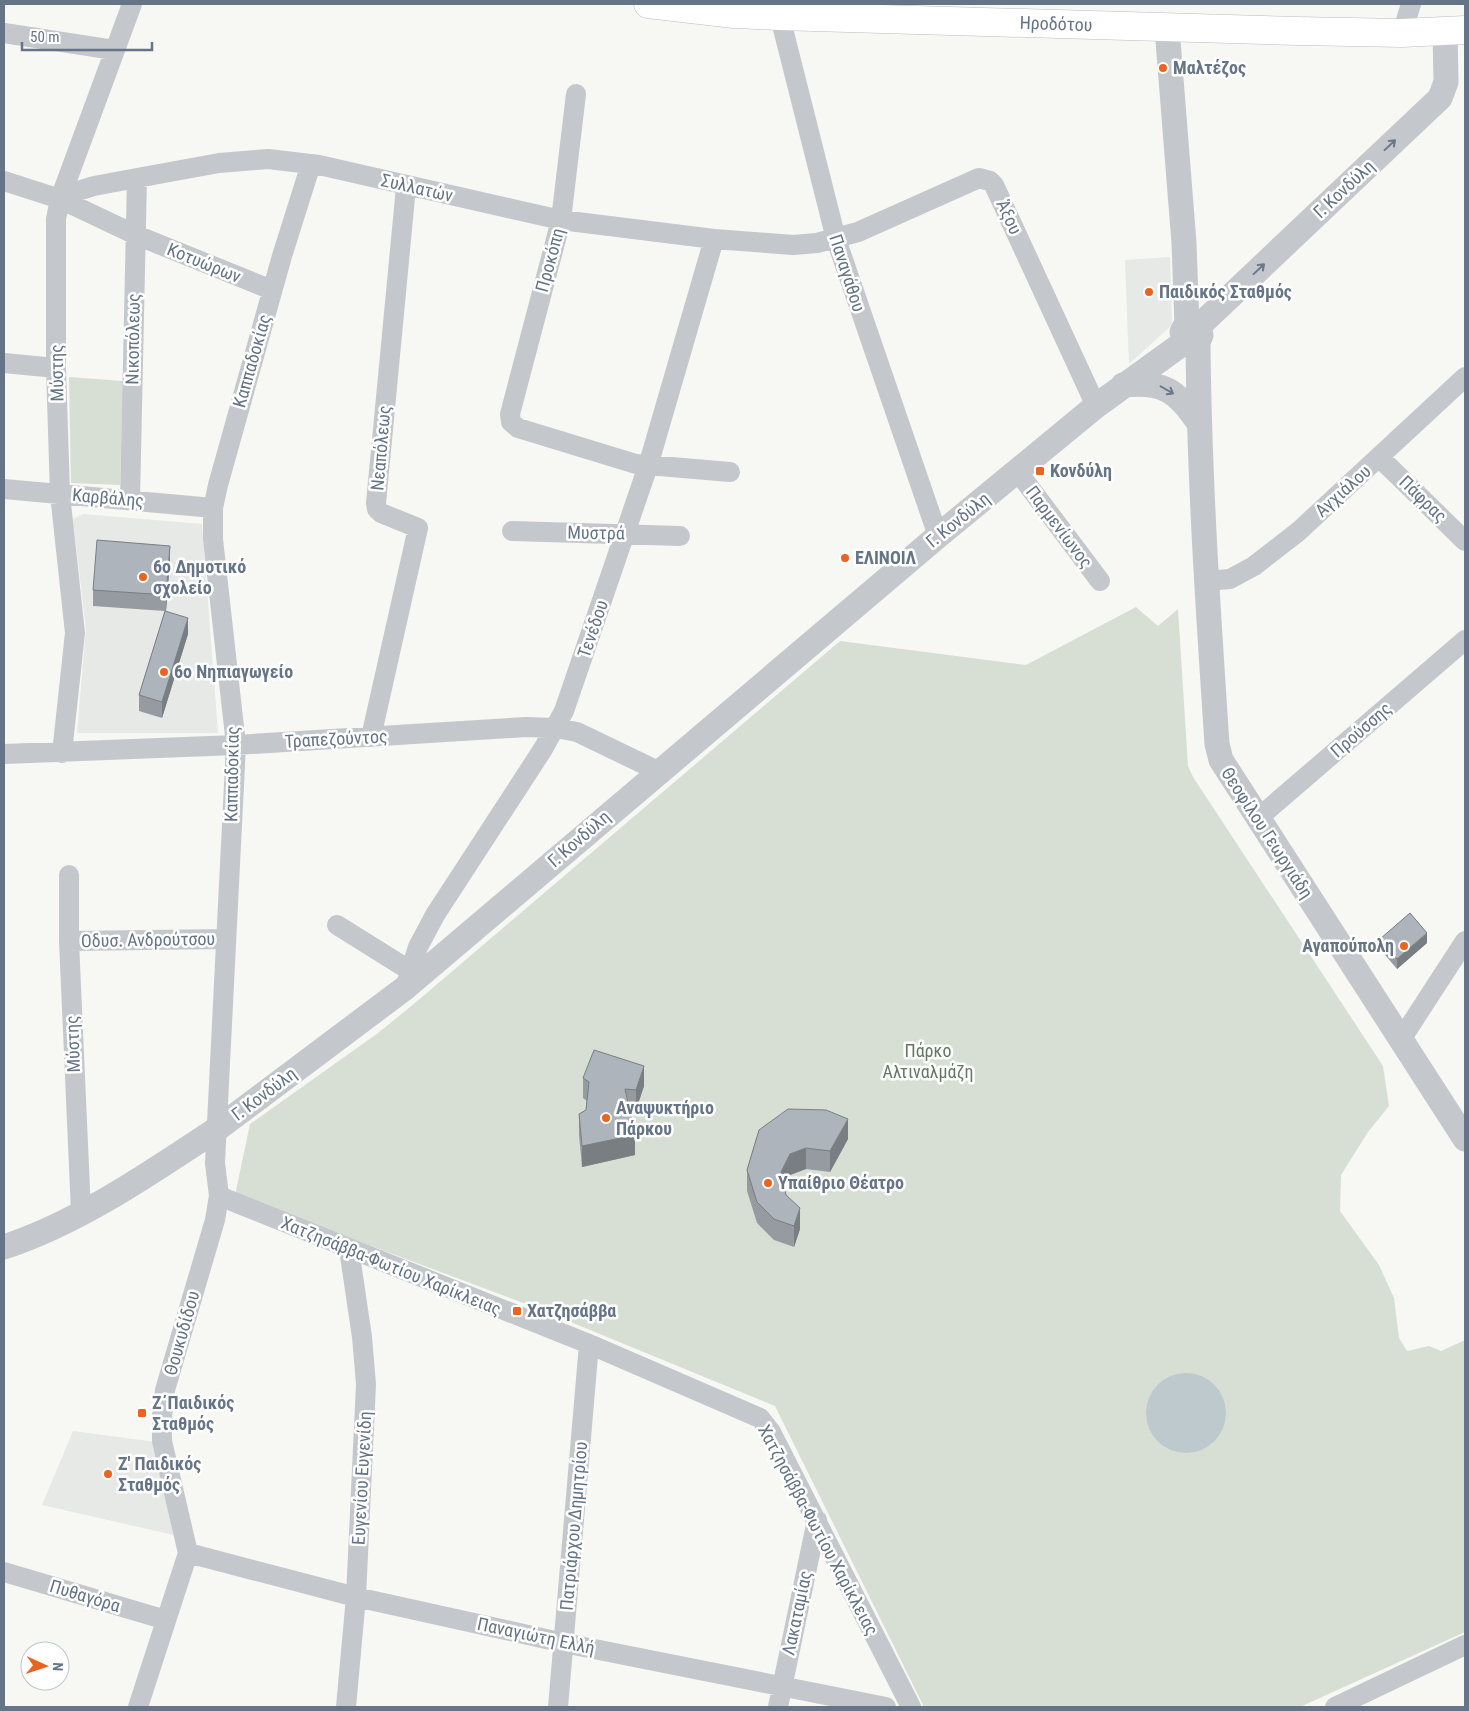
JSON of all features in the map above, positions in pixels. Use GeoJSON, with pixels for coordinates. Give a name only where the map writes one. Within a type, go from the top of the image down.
{"type":"FeatureCollection","features":[{"type":"Feature","properties":{"kind":"main road","name":"Ηροδότου"},"geometry":{"type":"LineString","coordinates":[[648,4],[734,14],[778,10],[1166,16],[1402,33],[1455,31]]}},
{"type":"Feature","properties":{"kind":"street","name":"Μύστης"},"geometry":{"type":"LineString","coordinates":[[62,753],[74,633],[60,494],[56,368],[56,219],[60,199],[132,4]]}},
{"type":"Feature","properties":{"kind":"street"},"geometry":{"type":"LineString","coordinates":[[1402,33],[1411,4]]}},
{"type":"Feature","properties":{"kind":"street","name":"Παναγάθου"},"geometry":{"type":"LineString","coordinates":[[778,10],[836,239],[938,536]]}},
{"type":"Feature","properties":{"kind":"street","name":"Θεοφίλου Γεωργιάδη"},"geometry":{"type":"LineString","coordinates":[[1166,16],[1198,422],[1206,581],[1219,753],[1223,766],[1402,1038],[1465,1140]]}},
{"type":"Feature","properties":{"kind":"street","name":"Γ. Κονδύλη"},"geometry":{"type":"LineString","coordinates":[[4,1248],[36,1235],[81,1212],[217,1130],[407,979],[1096,406],[1191,333],[1440,98],[1446,82],[1455,31]]}},
{"type":"Feature","properties":{"kind":"street"},"geometry":{"type":"LineString","coordinates":[[4,34],[114,50]]}},
{"type":"Feature","properties":{"kind":"street","name":"Προκόπη"},"geometry":{"type":"LineString","coordinates":[[576,94],[561,220],[510,414],[511,422],[518,428],[648,466]]}},
{"type":"Feature","properties":{"kind":"street","name":"Συλλατών"},"geometry":{"type":"LineString","coordinates":[[60,199],[68,194],[94,186],[255,159],[311,164],[561,220],[714,239],[793,245],[836,239]]}},
{"type":"Feature","properties":{"kind":"street","name":"Καππαδοκίας"},"geometry":{"type":"LineString","coordinates":[[217,1130],[236,745],[213,539],[213,508],[272,290],[311,164]]}},
{"type":"Feature","properties":{"kind":"street","name":"Νικοπόλεως"},"geometry":{"type":"LineString","coordinates":[[130,500],[137,178]]}},
{"type":"Feature","properties":{"kind":"street","name":"Άξου"},"geometry":{"type":"LineString","coordinates":[[836,239],[979,178],[990,181],[1096,406]]}},
{"type":"Feature","properties":{"kind":"street"},"geometry":{"type":"LineString","coordinates":[[4,181],[60,199]]}},
{"type":"Feature","properties":{"kind":"street","name":"Νεαπόλεως"},"geometry":{"type":"LineString","coordinates":[[371,738],[418,528],[381,513],[377,509],[376,503],[406,186]]}},
{"type":"Feature","properties":{"kind":"street","name":"Κοτυώρων"},"geometry":{"type":"LineString","coordinates":[[60,199],[136,235],[272,290]]}},
{"type":"Feature","properties":{"kind":"street","name":"Τενέδου"},"geometry":{"type":"LineString","coordinates":[[407,979],[418,946],[435,915],[556,728],[564,711],[648,466],[714,239]]}},
{"type":"Feature","properties":{"kind":"street"},"geometry":{"type":"LineString","coordinates":[[4,363],[56,368]]}},
{"type":"Feature","properties":{"kind":"street","name":"Αγχιάλου"},"geometry":{"type":"LineString","coordinates":[[1206,581],[1230,579],[1254,566],[1299,531],[1380,458],[1465,377]]}},
{"type":"Feature","properties":{"kind":"street"},"geometry":{"type":"LineString","coordinates":[[1123,386],[1149,384],[1170,390],[1188,406],[1198,422]]}},
{"type":"Feature","properties":{"kind":"street","name":"Πάφρας"},"geometry":{"type":"LineString","coordinates":[[1380,458],[1465,541]]}},
{"type":"Feature","properties":{"kind":"street"},"geometry":{"type":"LineString","coordinates":[[648,466],[730,472]]}},
{"type":"Feature","properties":{"kind":"street","name":"Παρμενίωνος"},"geometry":{"type":"LineString","coordinates":[[1018,472],[1100,581]]}},
{"type":"Feature","properties":{"kind":"street","name":"Καρβάλης"},"geometry":{"type":"LineString","coordinates":[[4,489],[213,508]]}},
{"type":"Feature","properties":{"kind":"street","name":"Μυστρά"},"geometry":{"type":"LineString","coordinates":[[512,531],[680,536]]}},
{"type":"Feature","properties":{"kind":"street","name":"Προύσσης"},"geometry":{"type":"LineString","coordinates":[[1257,819],[1465,640]]}},
{"type":"Feature","properties":{"kind":"street","name":"Τραπεζούντος"},"geometry":{"type":"LineString","coordinates":[[4,754],[236,745],[526,727],[556,728],[577,732],[658,771]]}},
{"type":"Feature","properties":{"kind":"street","name":"Μύστης"},"geometry":{"type":"LineString","coordinates":[[69,875],[69,942],[81,1212]]}},
{"type":"Feature","properties":{"kind":"street"},"geometry":{"type":"LineString","coordinates":[[337,925],[407,979]]}},
{"type":"Feature","properties":{"kind":"street","name":"Οδυσ. Ανδρούτσου"},"geometry":{"type":"LineString","coordinates":[[69,942],[226,939]]}},
{"type":"Feature","properties":{"kind":"street"},"geometry":{"type":"LineString","coordinates":[[1402,1038],[1465,941]]}},
{"type":"Feature","properties":{"kind":"street","name":"Θουκυδίδου"},"geometry":{"type":"LineString","coordinates":[[188,1553],[162,1441],[162,1416],[166,1390],[215,1220],[219,1196],[215,1163],[217,1130]]}},
{"type":"Feature","properties":{"kind":"street","name":"Χατζησάββα-Φωτίου Χαρίκλειας"},"geometry":{"type":"LineString","coordinates":[[219,1196],[589,1344],[760,1418],[771,1432],[817,1520],[911,1707]]}},
{"type":"Feature","properties":{"kind":"street","name":"Ευγενίου Ευγενίδη"},"geometry":{"type":"LineString","coordinates":[[346,1707],[356,1597],[366,1384],[362,1337],[348,1249]]}},
{"type":"Feature","properties":{"kind":"street","name":"Πατριάρχου Δημητρίου"},"geometry":{"type":"LineString","coordinates":[[558,1707],[589,1344]]}},
{"type":"Feature","properties":{"kind":"street","name":"Λακαταμίας"},"geometry":{"type":"LineString","coordinates":[[780,1698],[817,1520]]}},
{"type":"Feature","properties":{"kind":"street"},"geometry":{"type":"LineString","coordinates":[[138,1707],[188,1553]]}},
{"type":"Feature","properties":{"kind":"street","name":"Παναγιώτη Ελλή"},"geometry":{"type":"LineString","coordinates":[[188,1553],[356,1597],[564,1643],[780,1698],[886,1707]]}},
{"type":"Feature","properties":{"kind":"street","name":"Πυθαγόρα"},"geometry":{"type":"LineString","coordinates":[[4,1572],[166,1620]]}},
{"type":"Feature","properties":{"kind":"street"},"geometry":{"type":"LineString","coordinates":[[1335,1707],[1375,1698],[1465,1645]]}},
{"type":"Feature","properties":{"kind":"shaded area","name":"Παιδικός Σταθμός"},"geometry":{"type":"Polygon","coordinates":[[[1170,257],[1172,325],[1129,364],[1125,260],[1170,257]]]}},
{"type":"Feature","properties":{"kind":"shaded area","name":"6ο Δημοτικό σχολείο"},"geometry":{"type":"Polygon","coordinates":[[[83,514],[202,524],[218,733],[77,733],[86,629],[73,519],[83,514]]]}},
{"type":"Feature","properties":{"kind":"shaded area"},"geometry":{"type":"Polygon","coordinates":[[[1186,1373],[1201,1376],[1214,1385],[1223,1398],[1226,1413],[1223,1428],[1214,1441],[1201,1450],[1186,1453],[1171,1450],[1158,1441],[1149,1428],[1146,1413],[1149,1398],[1158,1385],[1171,1376],[1186,1373]]]}},
{"type":"Feature","properties":{"kind":"shaded area","name":"Ζ' Παιδικός Σταθμός"},"geometry":{"type":"Polygon","coordinates":[[[73,1431],[156,1442],[174,1535],[42,1505],[73,1431]]]}},
{"type":"Feature","properties":{"kind":"green space"},"geometry":{"type":"Polygon","coordinates":[[[69,377],[123,381],[120,485],[71,483],[69,377]]]}},
{"type":"Feature","properties":{"kind":"green space","name":"Πάρκο Αλτιναλμάζη"},"geometry":{"type":"Polygon","coordinates":[[[1136,607],[1158,626],[1178,609],[1188,766],[1193,777],[1383,1066],[1389,1106],[1368,1132],[1341,1175],[1340,1211],[1379,1265],[1394,1298],[1399,1338],[1407,1351],[1429,1346],[1441,1351],[1465,1340],[1465,1632],[1300,1707],[924,1707],[775,1406],[534,1307],[235,1195],[250,1124],[378,1033],[415,1003],[840,641],[1026,665],[1136,607]]]}},
{"type":"Feature","properties":{"kind":"building"},"geometry":{"type":"Polygon","coordinates":[[[97,540],[170,546],[166,595],[93,590],[97,540]]]}},
{"type":"Feature","properties":{"kind":"building","name":"6ο Νηπιαγωγείο"},"geometry":{"type":"Polygon","coordinates":[[[165,611],[188,618],[162,702],[139,695],[165,611]]]}},
{"type":"Feature","properties":{"kind":"building"},"geometry":{"type":"Polygon","coordinates":[[[1410,913],[1427,933],[1397,959],[1380,939],[1410,913]]]}},
{"type":"Feature","properties":{"kind":"building","name":"Αναψυκτήριο Πάρκου"},"geometry":{"type":"Polygon","coordinates":[[[594,1050],[644,1066],[636,1090],[625,1089],[635,1135],[582,1146],[579,1114],[586,1110],[589,1082],[583,1078],[594,1050]]]}},
{"type":"Feature","properties":{"kind":"building"},"geometry":{"type":"Polygon","coordinates":[[[788,1109],[826,1110],[848,1119],[830,1151],[806,1148],[790,1154],[781,1172],[786,1195],[800,1208],[794,1226],[774,1219],[757,1202],[747,1170],[759,1130],[788,1109]]]}},
{"type":"Feature","properties":{"kind":"place","name":"Μαλτέζος"},"geometry":{"type":"Point","coordinates":[1163,68]}},
{"type":"Feature","properties":{"kind":"place","name":"Παιδικός Σταθμός"},"geometry":{"type":"Point","coordinates":[1149,292]}},
{"type":"Feature","properties":{"kind":"place","name":"Κονδύλη"},"geometry":{"type":"Point","coordinates":[1040,471]}},
{"type":"Feature","properties":{"kind":"place","name":"ΕΛΙΝΟΙΛ"},"geometry":{"type":"Point","coordinates":[845,558]}},
{"type":"Feature","properties":{"kind":"place","name":"6ο Δημοτικό σχολείο"},"geometry":{"type":"Point","coordinates":[143,577]}},
{"type":"Feature","properties":{"kind":"place","name":"6ο Νηπιαγωγείο"},"geometry":{"type":"Point","coordinates":[164,672]}},
{"type":"Feature","properties":{"kind":"place","name":"Αγαπούπολη"},"geometry":{"type":"Point","coordinates":[1404,946]}},
{"type":"Feature","properties":{"kind":"place","name":"Αναψυκτήριο Πάρκου"},"geometry":{"type":"Point","coordinates":[606,1118]}},
{"type":"Feature","properties":{"kind":"place","name":"Υπαίθριο Θέατρο"},"geometry":{"type":"Point","coordinates":[768,1183]}},
{"type":"Feature","properties":{"kind":"place","name":"Χατζησάββα"},"geometry":{"type":"Point","coordinates":[517,1311]}},
{"type":"Feature","properties":{"kind":"place","name":"Ζ΄Παιδικός Σταθμός"},"geometry":{"type":"Point","coordinates":[142,1413]}},
{"type":"Feature","properties":{"kind":"place","name":"Ζ' Παιδικός Σταθμός"},"geometry":{"type":"Point","coordinates":[108,1474]}}]}
